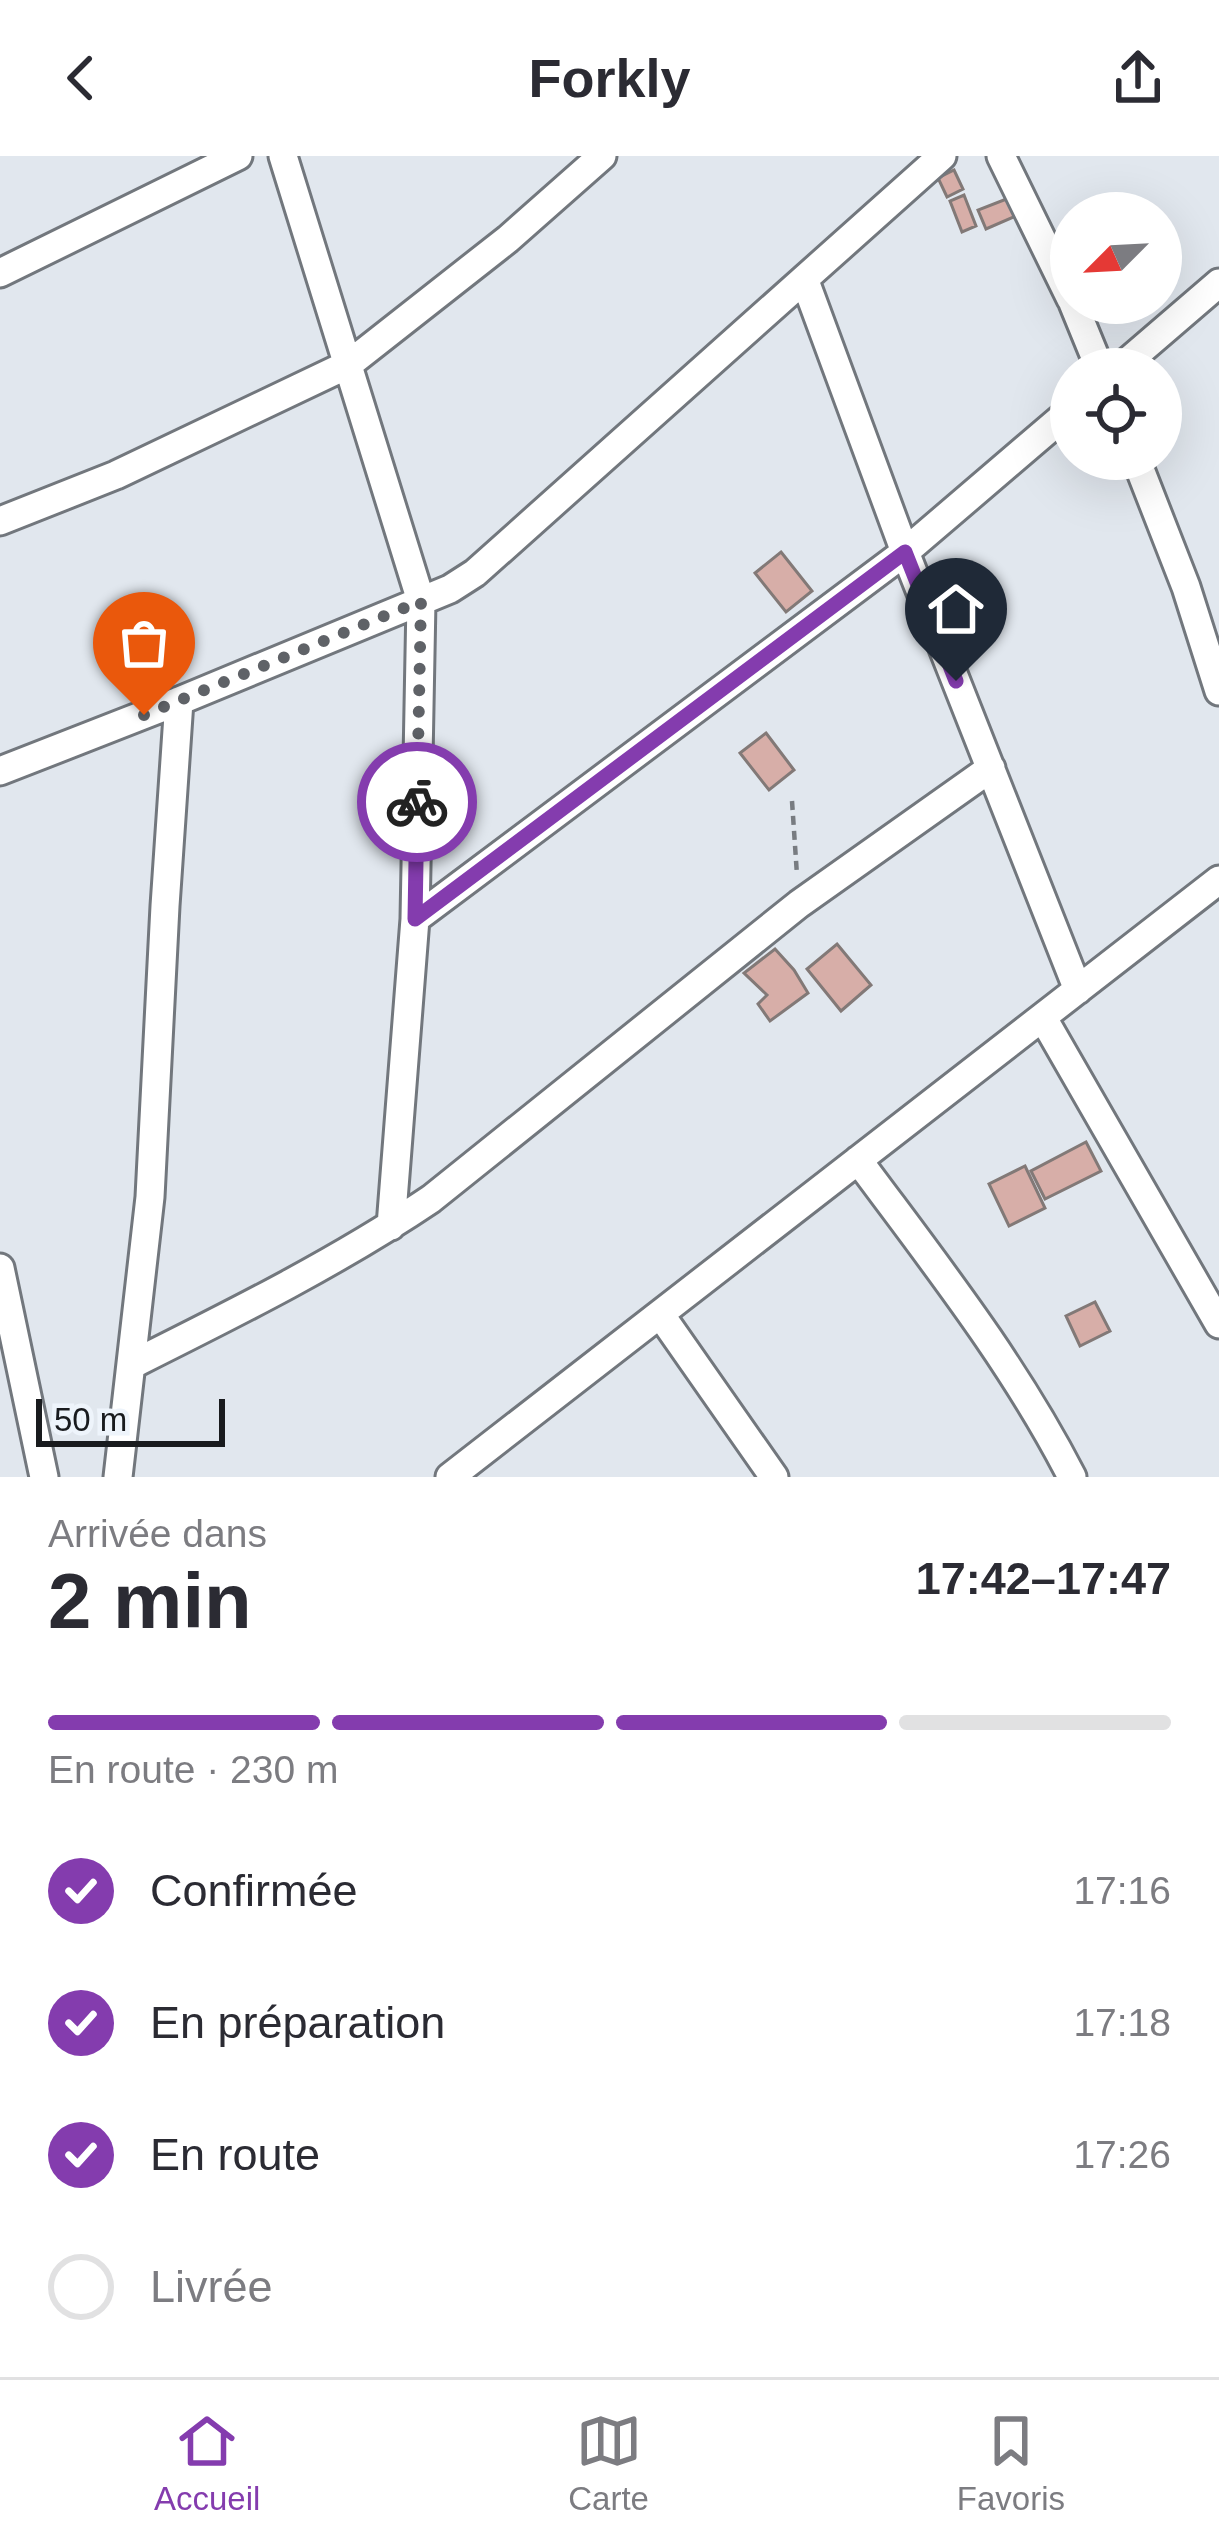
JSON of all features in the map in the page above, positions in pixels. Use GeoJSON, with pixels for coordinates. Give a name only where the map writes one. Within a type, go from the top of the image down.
{"type":"FeatureCollection","features":[{"type":"Feature","properties":{"kind":"street"},"geometry":{"type":"LineString","coordinates":[[0,273],[238,156]]}},
{"type":"Feature","properties":{"kind":"street"},"geometry":{"type":"LineString","coordinates":[[284,156],[421,601],[415,919],[391,1226]]}},
{"type":"Feature","properties":{"kind":"street"},"geometry":{"type":"LineString","coordinates":[[0,521],[116,475],[349,364],[508,239],[602,156]]}},
{"type":"Feature","properties":{"kind":"street"},"geometry":{"type":"LineString","coordinates":[[0,771],[450,589],[475,572],[942,156]]}},
{"type":"Feature","properties":{"kind":"street"},"geometry":{"type":"LineString","coordinates":[[1001,156],[1050,256]]}},
{"type":"Feature","properties":{"kind":"street"},"geometry":{"type":"LineString","coordinates":[[805,281],[905,552],[1078,990]]}},
{"type":"Feature","properties":{"kind":"street"},"geometry":{"type":"LineString","coordinates":[[1143,348],[1219,283]]}},
{"type":"Feature","properties":{"kind":"street"},"geometry":{"type":"LineString","coordinates":[[415,919],[905,552],[1050,428]]}},
{"type":"Feature","properties":{"kind":"street"},"geometry":{"type":"LineString","coordinates":[[1144,480],[1186,587],[1219,691]]}},
{"type":"Feature","properties":{"kind":"street"},"geometry":{"type":"LineString","coordinates":[[118,1477],[150,1197],[179,701]]}},
{"type":"Feature","properties":{"kind":"street"},"geometry":{"type":"LineString","coordinates":[[131,1365],[391,1226],[799,904],[991,768]]}},
{"type":"Feature","properties":{"kind":"street"},"geometry":{"type":"LineString","coordinates":[[450,1477],[1219,880]]}},
{"type":"Feature","properties":{"kind":"street"},"geometry":{"type":"LineString","coordinates":[[1042,1018],[1219,1324]]}},
{"type":"Feature","properties":{"kind":"street"},"geometry":{"type":"LineString","coordinates":[[858,1160],[993,1341],[1072,1477]]}},
{"type":"Feature","properties":{"kind":"street"},"geometry":{"type":"LineString","coordinates":[[0,1268],[44,1477]]}},
{"type":"Feature","properties":{"kind":"street"},"geometry":{"type":"LineString","coordinates":[[659,1314],[774,1477]]}},
{"type":"Feature","properties":{"kind":"path"},"geometry":{"type":"LineString","coordinates":[[792,801],[799,904]]}},
{"type":"Feature","properties":{"kind":"building"},"geometry":{"type":"Polygon","coordinates":[[[954,170],[963,189],[947,197],[938,178],[954,170]]]}},
{"type":"Feature","properties":{"kind":"building"},"geometry":{"type":"Polygon","coordinates":[[[964,195],[976,226],[962,232],[950,201],[964,195]]]}},
{"type":"Feature","properties":{"kind":"building"},"geometry":{"type":"Polygon","coordinates":[[[1009,198],[1016,216],[986,229],[978,210],[1009,198]]]}},
{"type":"Feature","properties":{"kind":"building"},"geometry":{"type":"Polygon","coordinates":[[[781,552],[812,591],[786,612],[755,573],[781,552]]]}},
{"type":"Feature","properties":{"kind":"building"},"geometry":{"type":"Polygon","coordinates":[[[766,733],[794,770],[769,790],[740,753],[766,733]]]}},
{"type":"Feature","properties":{"kind":"building"},"geometry":{"type":"Polygon","coordinates":[[[837,944],[871,985],[841,1011],[807,969],[837,944]]]}},
{"type":"Feature","properties":{"kind":"building"},"geometry":{"type":"Polygon","coordinates":[[[775,949],[808,993],[770,1021],[758,1004],[767,995],[744,973],[775,949]]]}},
{"type":"Feature","properties":{"kind":"building"},"geometry":{"type":"Polygon","coordinates":[[[1086,1142],[1101,1171],[1045,1199],[1031,1171],[1086,1142]]]}},
{"type":"Feature","properties":{"kind":"building"},"geometry":{"type":"Polygon","coordinates":[[[1025,1166],[1045,1208],[1009,1226],[989,1184],[1025,1166]]]}},
{"type":"Feature","properties":{"kind":"building"},"geometry":{"type":"Polygon","coordinates":[[[1095,1302],[1110,1331],[1080,1346],[1066,1316],[1095,1302]]]}},
{"type":"Feature","properties":{"kind":"way so far"},"geometry":{"type":"LineString","coordinates":[[144,715],[421,601],[417,802]]}},
{"type":"Feature","properties":{"kind":"route"},"geometry":{"type":"LineString","coordinates":[[417,802],[415,919],[905,552],[956,681]]}}]}
